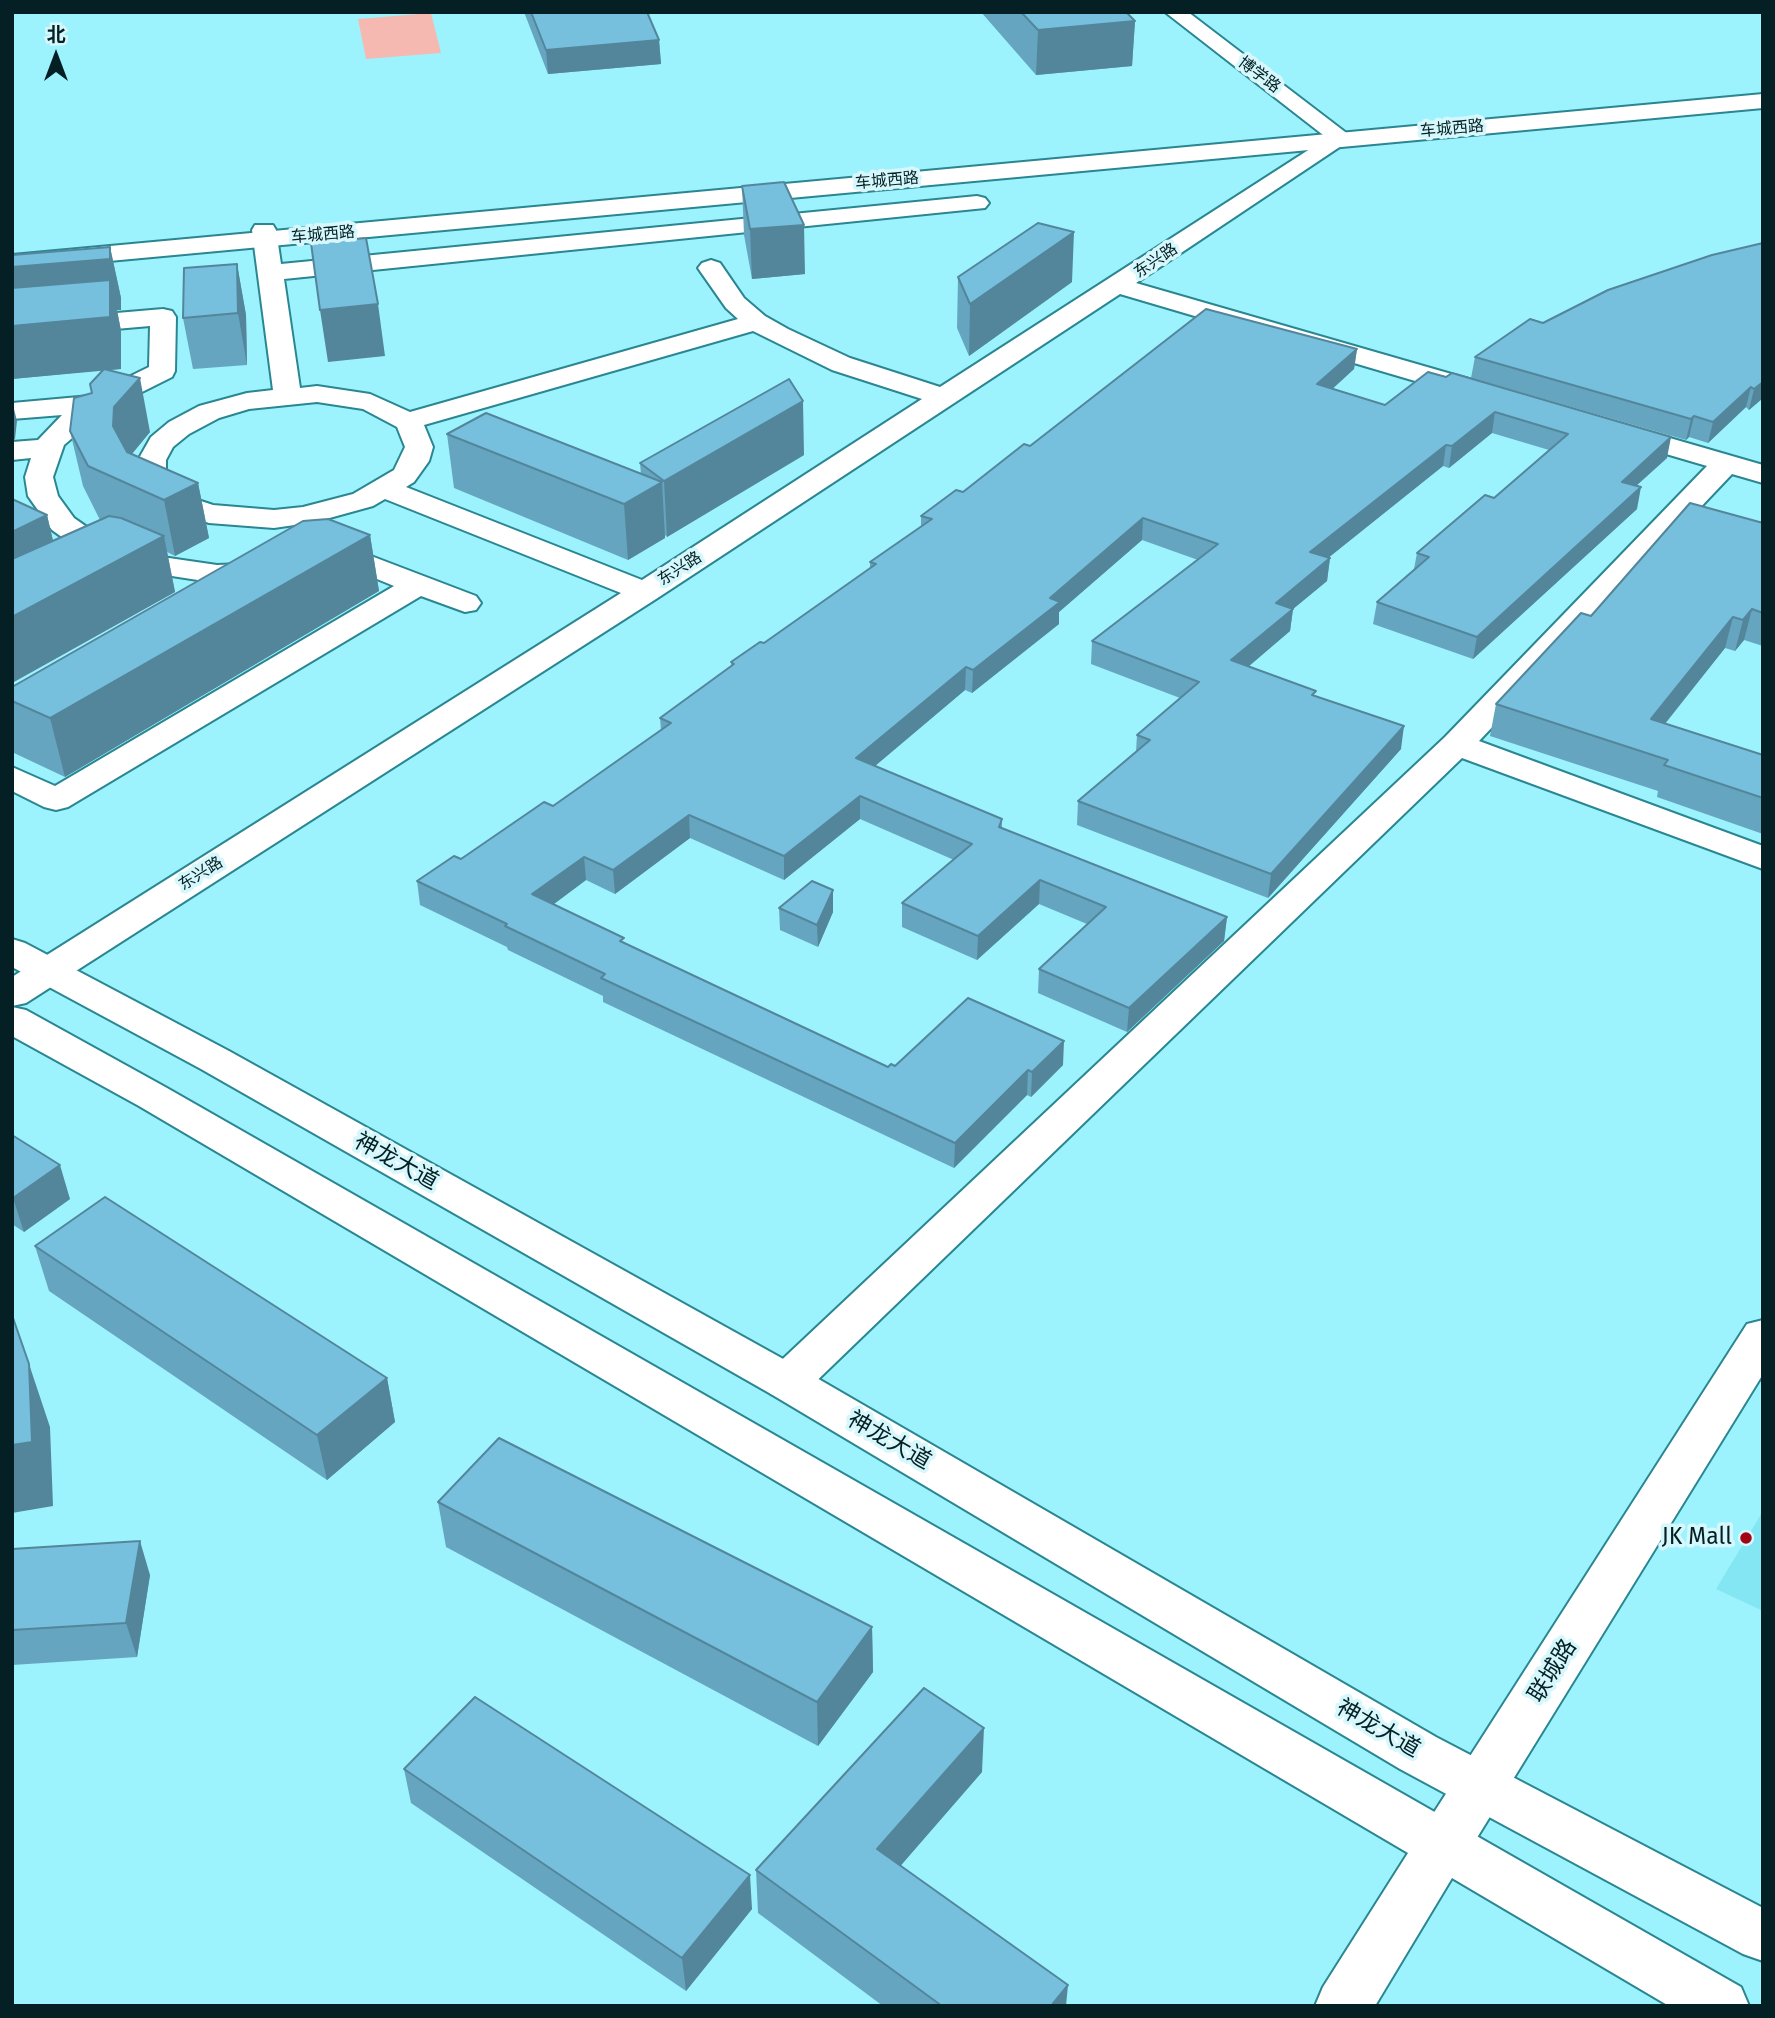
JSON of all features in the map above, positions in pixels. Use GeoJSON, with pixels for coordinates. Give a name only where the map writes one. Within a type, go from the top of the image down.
{"type":"FeatureCollection","features":[{"type":"Feature","properties":{"kind":"main road","name":"博学路"},"geometry":{"type":"LineString","coordinates":[[1175,12],[1337,134]]}},
{"type":"Feature","properties":{"kind":"main road","name":"车城西路"},"geometry":{"type":"LineString","coordinates":[[12,263],[265,235],[1763,92]]}},
{"type":"Feature","properties":{"kind":"main road","name":"车城西路"},"geometry":{"type":"LineString","coordinates":[[1337,134],[1763,101]]}},
{"type":"Feature","properties":{"kind":"main road","name":"东兴路"},"geometry":{"type":"LineString","coordinates":[[24,972],[645,592],[942,397],[1119,286],[1337,134]]}},
{"type":"Feature","properties":{"kind":"main road"},"geometry":{"type":"LineString","coordinates":[[271,273],[977,203]]}},
{"type":"Feature","properties":{"kind":"main road","name":"车城西路"},"geometry":{"type":"LineString","coordinates":[[12,251],[265,235]]}},
{"type":"Feature","properties":{"kind":"main road"},"geometry":{"type":"LineString","coordinates":[[265,235],[287,395]]}},
{"type":"Feature","properties":{"kind":"main road"},"geometry":{"type":"LineString","coordinates":[[711,268],[735,303],[756,322],[841,364],[942,397]]}},
{"type":"Feature","properties":{"kind":"main road"},"geometry":{"type":"LineString","coordinates":[[1119,286],[1502,397]]}},
{"type":"Feature","properties":{"kind":"main road"},"geometry":{"type":"LineString","coordinates":[[12,330],[163,317],[162,371],[96,404],[71,422],[48,447],[26,478],[63,524],[112,559],[223,573],[358,560],[465,603]]}},
{"type":"Feature","properties":{"kind":"main road"},"geometry":{"type":"LineString","coordinates":[[407,421],[756,322]]}},
{"type":"Feature","properties":{"kind":"main road"},"geometry":{"type":"LineString","coordinates":[[12,351],[93,344]]}},
{"type":"Feature","properties":{"kind":"main road"},"geometry":{"type":"LineString","coordinates":[[317,394],[358,399],[391,410],[407,421],[416,433],[417,454],[404,475],[386,489],[354,503],[305,516],[243,518],[209,514],[182,504],[163,492],[152,477],[152,460],[161,443],[179,428],[222,408],[287,395],[317,394]]}},
{"type":"Feature","properties":{"kind":"main road"},"geometry":{"type":"LineString","coordinates":[[12,411],[96,404],[179,428]]}},
{"type":"Feature","properties":{"kind":"main road"},"geometry":{"type":"LineString","coordinates":[[1594,425],[1763,474]]}},
{"type":"Feature","properties":{"kind":"main road"},"geometry":{"type":"LineString","coordinates":[[12,451],[48,447]]}},
{"type":"Feature","properties":{"kind":"main road"},"geometry":{"type":"LineString","coordinates":[[787,1382],[1457,744],[1726,463]]}},
{"type":"Feature","properties":{"kind":"main road"},"geometry":{"type":"LineString","coordinates":[[386,489],[645,592]]}},
{"type":"Feature","properties":{"kind":"main road"},"geometry":{"type":"LineString","coordinates":[[190,600],[223,573],[243,518]]}},
{"type":"Feature","properties":{"kind":"main road"},"geometry":{"type":"LineString","coordinates":[[79,576],[112,559]]}},
{"type":"Feature","properties":{"kind":"main road"},"geometry":{"type":"LineString","coordinates":[[12,777],[56,800],[419,584]]}},
{"type":"Feature","properties":{"kind":"main road"},"geometry":{"type":"LineString","coordinates":[[1457,744],[1763,858]]}},
{"type":"Feature","properties":{"kind":"main road","name":"神龙大道"},"geometry":{"type":"LineString","coordinates":[[24,972],[215,1060],[787,1382],[1418,1753],[1763,1936]]}},
{"type":"Feature","properties":{"kind":"main road"},"geometry":{"type":"LineString","coordinates":[[12,1019],[153,1097],[1721,2006]]}},
{"type":"Feature","properties":{"kind":"main road","name":"联城路"},"geometry":{"type":"LineString","coordinates":[[1343,2006],[1763,1336]]}},
{"type":"Feature","properties":{"kind":"shaded area"},"geometry":{"type":"Polygon","coordinates":[[[431,13],[441,53],[366,59],[358,19],[431,13]]]}},
{"type":"Feature","properties":{"kind":"shaded area"},"geometry":{"type":"Polygon","coordinates":[[[1763,1511],[1763,1611],[1716,1589],[1763,1511]]]}},
{"type":"Feature","properties":{"kind":"building"},"geometry":{"type":"Polygon","coordinates":[[[531,12],[647,12],[659,40],[546,50],[531,12]]]}},
{"type":"Feature","properties":{"kind":"building"},"geometry":{"type":"Polygon","coordinates":[[[1021,12],[1126,12],[1135,21],[1038,30],[1021,12]]]}},
{"type":"Feature","properties":{"kind":"building"},"geometry":{"type":"Polygon","coordinates":[[[784,182],[804,225],[750,229],[742,186],[784,182]]]}},
{"type":"Feature","properties":{"kind":"building"},"geometry":{"type":"Polygon","coordinates":[[[1038,223],[1074,232],[970,304],[958,277],[1038,223]]]}},
{"type":"Feature","properties":{"kind":"building"},"geometry":{"type":"Polygon","coordinates":[[[366,238],[378,304],[320,310],[311,243],[366,238]]]}},
{"type":"Feature","properties":{"kind":"building"},"geometry":{"type":"Polygon","coordinates":[[[1763,243],[1763,382],[1754,389],[1751,387],[1713,422],[1694,416],[1691,419],[1475,357],[1530,319],[1543,323],[1608,290],[1712,255],[1763,243]]]}},
{"type":"Feature","properties":{"kind":"building"},"geometry":{"type":"Polygon","coordinates":[[[110,247],[110,259],[12,267],[12,255],[110,247]]]}},
{"type":"Feature","properties":{"kind":"building"},"geometry":{"type":"Polygon","coordinates":[[[237,264],[238,313],[183,318],[184,268],[237,264]]]}},
{"type":"Feature","properties":{"kind":"building"},"geometry":{"type":"Polygon","coordinates":[[[110,280],[110,317],[12,326],[12,288],[110,280]]]}},
{"type":"Feature","properties":{"kind":"building"},"geometry":{"type":"Polygon","coordinates":[[[1206,309],[1357,349],[1317,384],[1385,405],[1428,372],[1446,377],[1452,373],[1671,437],[1622,482],[1641,487],[1477,637],[1377,602],[1429,557],[1417,553],[1485,495],[1494,498],[1568,434],[1495,412],[1452,446],[1446,445],[1310,552],[1330,558],[1276,603],[1293,609],[1231,660],[1316,691],[1312,695],[1404,726],[1271,874],[1078,801],[1150,740],[1137,735],[1199,682],[1092,641],[1218,544],[1143,518],[1050,598],[1060,602],[973,670],[966,667],[856,758],[1002,819],[999,827],[1227,917],[1129,1008],[1039,969],[1106,907],[1040,880],[978,936],[902,903],[972,844],[860,796],[784,856],[689,815],[613,870],[584,857],[532,894],[624,938],[620,941],[888,1067],[891,1064],[895,1066],[968,998],[1064,1041],[1032,1072],[1028,1070],[955,1143],[601,978],[605,974],[417,881],[454,856],[461,859],[544,802],[553,806],[671,723],[660,718],[734,664],[731,662],[760,642],[764,643],[876,564],[870,562],[932,519],[921,516],[956,490],[963,492],[1024,444],[1030,446],[1206,309]]]}},
{"type":"Feature","properties":{"kind":"building"},"geometry":{"type":"Polygon","coordinates":[[[104,369],[140,378],[114,407],[113,426],[127,452],[198,483],[164,500],[88,466],[70,431],[74,398],[92,393],[90,384],[104,369]]]}},
{"type":"Feature","properties":{"kind":"building"},"geometry":{"type":"Polygon","coordinates":[[[789,379],[803,401],[664,481],[640,463],[789,379]]]}},
{"type":"Feature","properties":{"kind":"building"},"geometry":{"type":"Polygon","coordinates":[[[486,413],[662,482],[624,504],[447,434],[486,413]]]}},
{"type":"Feature","properties":{"kind":"building"},"geometry":{"type":"Polygon","coordinates":[[[12,499],[47,515],[12,532],[12,499]]]}},
{"type":"Feature","properties":{"kind":"building"},"geometry":{"type":"Polygon","coordinates":[[[1690,503],[1763,523],[1763,613],[1752,609],[1743,620],[1733,617],[1651,719],[1763,755],[1763,798],[1664,765],[1668,760],[1496,704],[1581,613],[1591,616],[1690,503]]]}},
{"type":"Feature","properties":{"kind":"building"},"geometry":{"type":"Polygon","coordinates":[[[109,516],[121,518],[164,536],[12,617],[12,559],[109,516]]]}},
{"type":"Feature","properties":{"kind":"building"},"geometry":{"type":"Polygon","coordinates":[[[328,519],[370,535],[50,718],[12,701],[12,687],[303,521],[328,519]]]}},
{"type":"Feature","properties":{"kind":"building"},"geometry":{"type":"Polygon","coordinates":[[[812,881],[833,890],[817,925],[779,908],[812,881]]]}},
{"type":"Feature","properties":{"kind":"building"},"geometry":{"type":"Polygon","coordinates":[[[12,1135],[60,1165],[13,1198],[12,1197],[12,1135]]]}},
{"type":"Feature","properties":{"kind":"building"},"geometry":{"type":"Polygon","coordinates":[[[105,1197],[387,1378],[317,1435],[35,1246],[105,1197]]]}},
{"type":"Feature","properties":{"kind":"building"},"geometry":{"type":"Polygon","coordinates":[[[12,1315],[29,1364],[32,1442],[12,1445],[12,1315]]]}},
{"type":"Feature","properties":{"kind":"building"},"geometry":{"type":"Polygon","coordinates":[[[499,1438],[872,1627],[817,1702],[438,1502],[499,1438]]]}},
{"type":"Feature","properties":{"kind":"building"},"geometry":{"type":"Polygon","coordinates":[[[140,1541],[126,1623],[12,1630],[12,1549],[140,1541]]]}},
{"type":"Feature","properties":{"kind":"building"},"geometry":{"type":"Polygon","coordinates":[[[924,1688],[984,1728],[877,1849],[1068,1985],[1051,2006],[942,2006],[756,1870],[924,1688]]]}},
{"type":"Feature","properties":{"kind":"building"},"geometry":{"type":"Polygon","coordinates":[[[475,1697],[750,1875],[682,1958],[404,1769],[475,1697]]]}},
{"type":"Feature","properties":{"kind":"place","name":"JK Mall"},"geometry":{"type":"Point","coordinates":[1746,1538]}}]}
